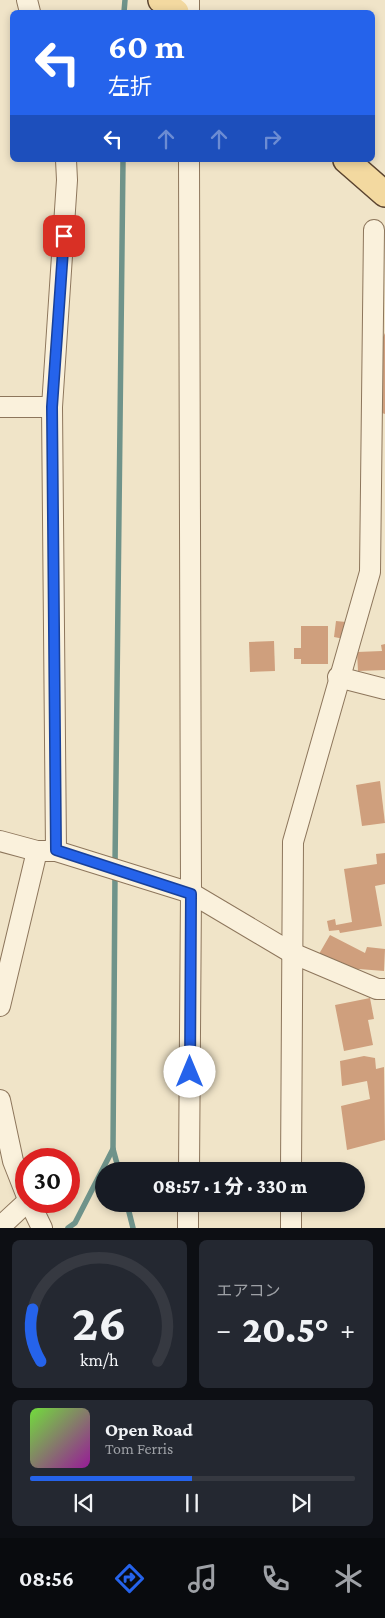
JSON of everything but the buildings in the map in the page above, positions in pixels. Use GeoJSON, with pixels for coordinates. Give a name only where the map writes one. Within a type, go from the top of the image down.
{"type":"FeatureCollection","features":[{"type":"Feature","properties":{"kind":"main road"},"geometry":{"type":"LineString","coordinates":[[348,162],[385,194]]}},
{"type":"Feature","properties":{"kind":"street"},"geometry":{"type":"LineString","coordinates":[[189,162],[191,894],[189,1162]]}},
{"type":"Feature","properties":{"kind":"street"},"geometry":{"type":"LineString","coordinates":[[0,1006],[46,851],[52,407],[67,170]]}},
{"type":"Feature","properties":{"kind":"street"},"geometry":{"type":"LineString","coordinates":[[291,1162],[293,842],[338,677],[370,572],[374,230]]}},
{"type":"Feature","properties":{"kind":"street"},"geometry":{"type":"LineString","coordinates":[[0,407],[52,407]]}},
{"type":"Feature","properties":{"kind":"street"},"geometry":{"type":"LineString","coordinates":[[338,677],[385,689]]}},
{"type":"Feature","properties":{"kind":"street"},"geometry":{"type":"LineString","coordinates":[[0,841],[46,851],[191,894],[292,953],[377,989],[385,989]]}},
{"type":"Feature","properties":{"kind":"street"},"geometry":{"type":"LineString","coordinates":[[0,1100],[15,1166]]}},
{"type":"Feature","properties":{"kind":"street"},"geometry":{"type":"LineString","coordinates":[[188,1212],[188,1228]]}},
{"type":"Feature","properties":{"kind":"street"},"geometry":{"type":"LineString","coordinates":[[291,1212],[291,1228]]}},
{"type":"Feature","properties":{"kind":"street"},"geometry":{"type":"LineString","coordinates":[[0,1227],[15,1213]]}},
{"type":"Feature","properties":{"kind":"street"},"geometry":{"type":"LineString","coordinates":[[34,1213],[41,1226]]}},
{"type":"Feature","properties":{"kind":"waterway"},"geometry":{"type":"LineString","coordinates":[[124,10],[125,0]]}},
{"type":"Feature","properties":{"kind":"waterway"},"geometry":{"type":"LineString","coordinates":[[115,865],[123,162]]}},
{"type":"Feature","properties":{"kind":"waterway"},"geometry":{"type":"LineString","coordinates":[[115,874],[113,1149],[117,1162]]}},
{"type":"Feature","properties":{"kind":"waterway"},"geometry":{"type":"LineString","coordinates":[[68,1228],[75,1223],[113,1149]]}},
{"type":"Feature","properties":{"kind":"waterway"},"geometry":{"type":"LineString","coordinates":[[129,1212],[133,1228]]}},
{"type":"Feature","properties":{"kind":"route"},"geometry":{"type":"LineString","coordinates":[[64,236],[52,407],[56,850],[191,894],[190,1072]]}}]}
